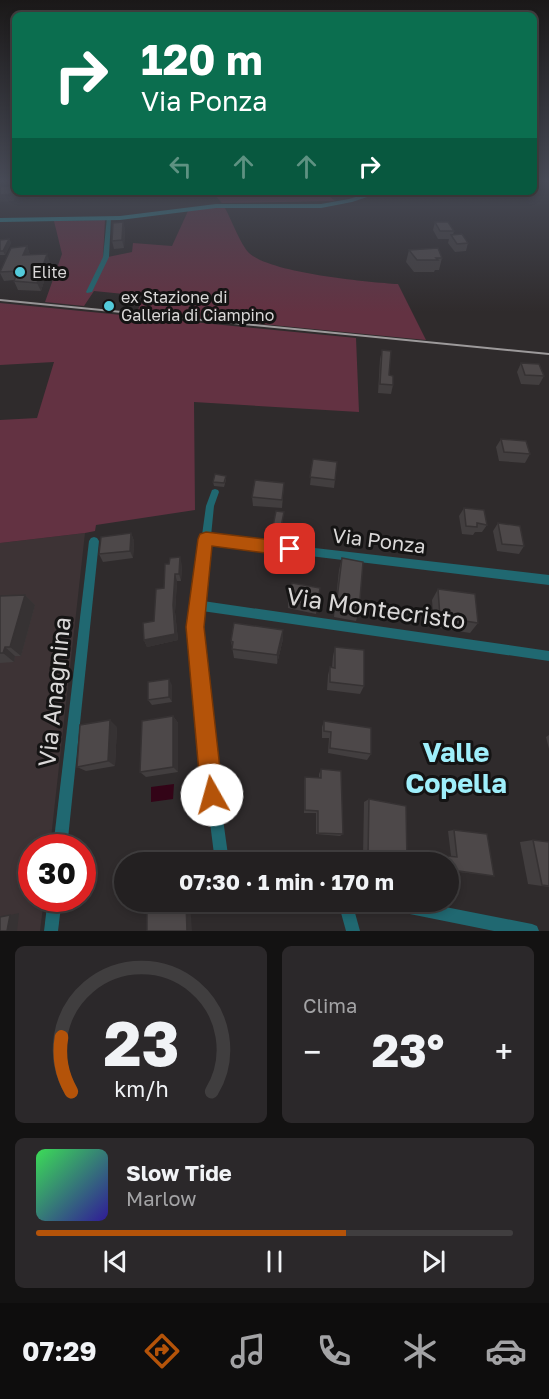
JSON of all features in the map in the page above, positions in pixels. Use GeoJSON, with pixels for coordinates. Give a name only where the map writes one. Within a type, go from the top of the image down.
{"type":"FeatureCollection","features":[{"type":"Feature","properties":{"kind":"street"},"geometry":{"type":"LineString","coordinates":[[89,292],[106,257],[108,225]]}},
{"type":"Feature","properties":{"kind":"street"},"geometry":{"type":"LineString","coordinates":[[215,492],[210,506],[196,604],[195,627],[202,712],[221,852]]}},
{"type":"Feature","properties":{"kind":"street","name":"Via Ponza"},"geometry":{"type":"LineString","coordinates":[[206,539],[549,580]]}},
{"type":"Feature","properties":{"kind":"street","name":"Via Anagnina"},"geometry":{"type":"LineString","coordinates":[[62,834],[94,541]]}},
{"type":"Feature","properties":{"kind":"street","name":"Via Montecristo"},"geometry":{"type":"LineString","coordinates":[[196,604],[549,656]]}},
{"type":"Feature","properties":{"kind":"street"},"geometry":{"type":"LineString","coordinates":[[51,931],[53,912]]}},
{"type":"Feature","properties":{"kind":"street"},"geometry":{"type":"LineString","coordinates":[[348,912],[353,931]]}},
{"type":"Feature","properties":{"kind":"street"},"geometry":{"type":"LineString","coordinates":[[436,912],[532,931]]}},
{"type":"Feature","properties":{"kind":"shaded area"},"geometry":{"type":"Polygon","coordinates":[[[55,225],[105,225],[103,258],[132,252],[133,243],[172,246],[181,225],[233,225],[249,253],[260,260],[320,275],[398,284],[426,340],[137,312],[144,296],[94,291],[84,306],[45,302],[62,254],[55,225]]]}},
{"type":"Feature","properties":{"kind":"shaded area"},"geometry":{"type":"Polygon","coordinates":[[[0,303],[356,338],[359,412],[194,402],[195,510],[96,525],[95,531],[85,533],[0,543],[0,420],[37,418],[54,362],[0,365],[0,303]]]}},
{"type":"Feature","properties":{"kind":"shaded area"},"geometry":{"type":"Polygon","coordinates":[[[85,533],[51,834],[18,834],[18,912],[42,912],[40,931],[0,931],[0,543],[85,533]]]}},
{"type":"Feature","properties":{"kind":"shaded area"},"geometry":{"type":"Polygon","coordinates":[[[174,784],[173,799],[151,802],[151,787],[174,784]]]}},
{"type":"Feature","properties":{"kind":"building"},"geometry":{"type":"Polygon","coordinates":[[[113,225],[123,225],[122,240],[112,241],[113,225]]]}},
{"type":"Feature","properties":{"kind":"building"},"geometry":{"type":"Polygon","coordinates":[[[437,225],[450,225],[454,231],[440,231],[437,225]]]}},
{"type":"Feature","properties":{"kind":"building"},"geometry":{"type":"Polygon","coordinates":[[[462,234],[468,243],[457,244],[451,235],[462,234]]]}},
{"type":"Feature","properties":{"kind":"building"},"geometry":{"type":"Polygon","coordinates":[[[9,239],[3,251],[0,251],[0,240],[9,239]]]}},
{"type":"Feature","properties":{"kind":"building"},"geometry":{"type":"Polygon","coordinates":[[[27,246],[23,255],[47,254],[37,283],[14,281],[18,271],[0,272],[11,248],[27,246]]]}},
{"type":"Feature","properties":{"kind":"building"},"geometry":{"type":"Polygon","coordinates":[[[438,248],[442,258],[436,258],[438,260],[417,260],[409,250],[438,248]]]}},
{"type":"Feature","properties":{"kind":"building"},"geometry":{"type":"Polygon","coordinates":[[[382,350],[391,351],[389,375],[393,376],[393,385],[380,384],[382,350]]]}},
{"type":"Feature","properties":{"kind":"building"},"geometry":{"type":"Polygon","coordinates":[[[521,363],[539,364],[544,376],[525,375],[521,363]]]}},
{"type":"Feature","properties":{"kind":"building"},"geometry":{"type":"Polygon","coordinates":[[[501,439],[526,441],[530,454],[504,452],[501,439]]]}},
{"type":"Feature","properties":{"kind":"building"},"geometry":{"type":"Polygon","coordinates":[[[313,459],[337,462],[335,480],[310,477],[313,459]]]}},
{"type":"Feature","properties":{"kind":"building"},"geometry":{"type":"Polygon","coordinates":[[[215,474],[226,476],[224,483],[213,482],[215,474]]]}},
{"type":"Feature","properties":{"kind":"building"},"geometry":{"type":"Polygon","coordinates":[[[255,480],[284,483],[282,500],[252,497],[255,480]]]}},
{"type":"Feature","properties":{"kind":"building"},"geometry":{"type":"Polygon","coordinates":[[[464,508],[484,510],[487,525],[477,523],[477,527],[466,526],[464,508]]]}},
{"type":"Feature","properties":{"kind":"building"},"geometry":{"type":"Polygon","coordinates":[[[276,511],[284,512],[281,527],[273,526],[276,511]]]}},
{"type":"Feature","properties":{"kind":"building"},"geometry":{"type":"Polygon","coordinates":[[[498,523],[520,526],[524,546],[502,544],[498,523]]]}},
{"type":"Feature","properties":{"kind":"building"},"geometry":{"type":"Polygon","coordinates":[[[131,533],[130,551],[99,554],[101,537],[131,533]]]}},
{"type":"Feature","properties":{"kind":"building"},"geometry":{"type":"Polygon","coordinates":[[[180,557],[179,574],[175,574],[173,605],[175,634],[144,640],[143,623],[154,621],[156,589],[164,588],[165,564],[169,564],[170,558],[180,557]]]}},
{"type":"Feature","properties":{"kind":"building"},"geometry":{"type":"Polygon","coordinates":[[[342,558],[363,562],[359,611],[336,607],[342,558]]]}},
{"type":"Feature","properties":{"kind":"building"},"geometry":{"type":"Polygon","coordinates":[[[292,583],[320,588],[317,607],[288,601],[292,583]]]}},
{"type":"Feature","properties":{"kind":"building"},"geometry":{"type":"Polygon","coordinates":[[[438,589],[475,594],[478,623],[440,617],[438,589]]]}},
{"type":"Feature","properties":{"kind":"building"},"geometry":{"type":"Polygon","coordinates":[[[25,595],[10,647],[5,647],[3,653],[0,653],[0,596],[25,595]]]}},
{"type":"Feature","properties":{"kind":"building"},"geometry":{"type":"Polygon","coordinates":[[[234,623],[283,630],[277,655],[232,649],[234,623]]]}},
{"type":"Feature","properties":{"kind":"building"},"geometry":{"type":"Polygon","coordinates":[[[335,647],[364,650],[364,686],[330,682],[330,667],[335,668],[335,647]]]}},
{"type":"Feature","properties":{"kind":"building"},"geometry":{"type":"Polygon","coordinates":[[[169,679],[169,697],[148,700],[148,682],[169,679]]]}},
{"type":"Feature","properties":{"kind":"building"},"geometry":{"type":"Polygon","coordinates":[[[173,716],[173,767],[140,772],[142,721],[173,716]]]}},
{"type":"Feature","properties":{"kind":"building"},"geometry":{"type":"Polygon","coordinates":[[[110,720],[108,761],[77,767],[80,725],[110,720]]]}},
{"type":"Feature","properties":{"kind":"building"},"geometry":{"type":"Polygon","coordinates":[[[324,721],[371,728],[371,754],[330,748],[331,732],[324,731],[324,721]]]}},
{"type":"Feature","properties":{"kind":"building"},"geometry":{"type":"Polygon","coordinates":[[[321,769],[341,771],[343,834],[318,833],[318,811],[305,810],[305,777],[321,778],[321,769]]]}},
{"type":"Feature","properties":{"kind":"building"},"geometry":{"type":"Polygon","coordinates":[[[369,799],[406,806],[407,852],[368,852],[369,799]]]}},
{"type":"Feature","properties":{"kind":"building"},"geometry":{"type":"Polygon","coordinates":[[[454,830],[487,834],[494,876],[459,871],[459,852],[456,852],[454,830]]]}},
{"type":"Feature","properties":{"kind":"building"},"geometry":{"type":"Polygon","coordinates":[[[533,840],[549,842],[549,886],[542,885],[533,840]]]}},
{"type":"Feature","properties":{"kind":"building"},"geometry":{"type":"Polygon","coordinates":[[[186,912],[187,931],[147,931],[147,913],[186,912]]]}},
{"type":"Feature","properties":{"kind":"building"},"geometry":{"type":"Polygon","coordinates":[[[10,915],[7,931],[0,931],[0,917],[10,915]]]}},
{"type":"Feature","properties":{"kind":"railway"},"geometry":{"type":"LineString","coordinates":[[0,300],[549,354]]}},
{"type":"Feature","properties":{"kind":"place","name":"Elite"},"geometry":{"type":"Point","coordinates":[20,272]}},
{"type":"Feature","properties":{"kind":"place","name":"ex Stazione di Galleria di Ciampino"},"geometry":{"type":"Point","coordinates":[109,306]}},
{"type":"Feature","properties":{"kind":"district","name":"Valle Copella"},"geometry":{"type":"Point","coordinates":[456,768]}},
{"type":"Feature","properties":{"kind":"route"},"geometry":{"type":"LineString","coordinates":[[212,795],[195,627],[196,604],[206,539],[290,549]]}}]}
